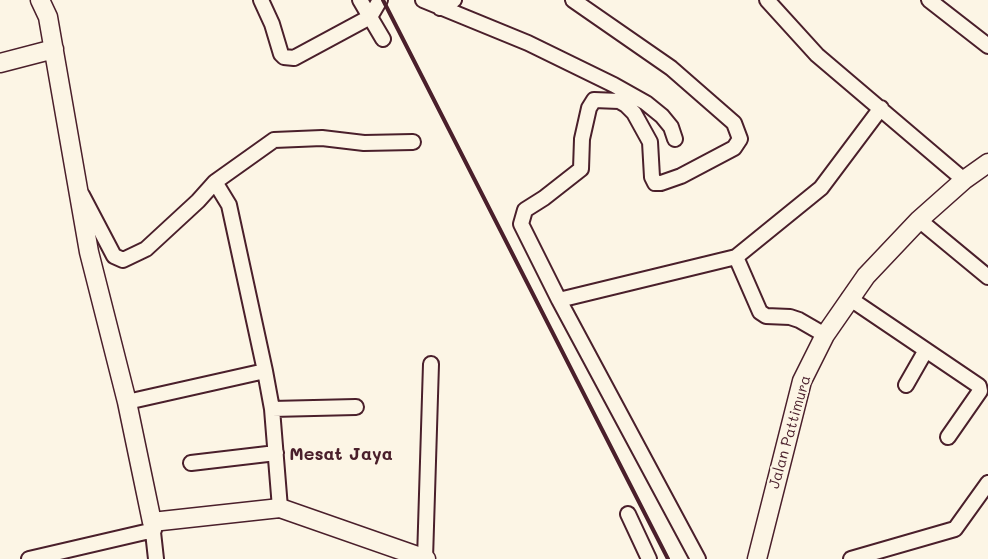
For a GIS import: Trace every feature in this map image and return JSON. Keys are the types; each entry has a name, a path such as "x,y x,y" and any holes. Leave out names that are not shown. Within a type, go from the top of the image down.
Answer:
{"street":[{"path":"40,0 48,17 89,252 127,402 153,526 156,559"},
{"path":"261,0 272,24 281,54 284,57 294,58 370,17 380,0"},
{"path":"360,0 383,39"},
{"path":"423,0 528,43 646,103 662,116 671,127 675,139"},
{"path":"440,8 454,0"},
{"path":"574,0 671,68 720,110 734,124 740,143 681,176 660,183 654,183 650,142 634,113 619,101 592,104"},
{"path":"767,0 817,55 964,180"},
{"path":"929,0 988,46"},
{"path":"0,62 54,49"},
{"path":"604,81 592,104 582,139 581,169 544,198 525,210 521,224 559,300 698,559"},
{"path":"559,300 736,257 821,188 881,108"},
{"path":"76,184 114,256 123,260 146,249 198,201 274,140 322,138 364,143 413,142"},
{"name":"Jalan Pattimura","path":"756,559 802,381 825,335 866,276 919,220 964,180 988,163"},
{"path":"217,185 227,201 235,225 265,371 272,409 280,508"},
{"path":"919,220 988,277"},
{"path":"736,257 760,312 766,316 790,317 799,320 825,335"},
{"path":"849,298 984,388 948,437"},
{"path":"906,385 926,350"},
{"path":"29,559 153,526 280,508 425,559 431,364"},
{"path":"127,402 265,371"},
{"path":"272,409 356,407"},
{"path":"191,463 276,452"},
{"path":"850,559 955,529 988,483"},
{"path":"628,514 650,559"}],"railway":[{"path":"383,0 668,559"}],"district":[{"name":"Mesat Jaya","path":"341,454"}]}
